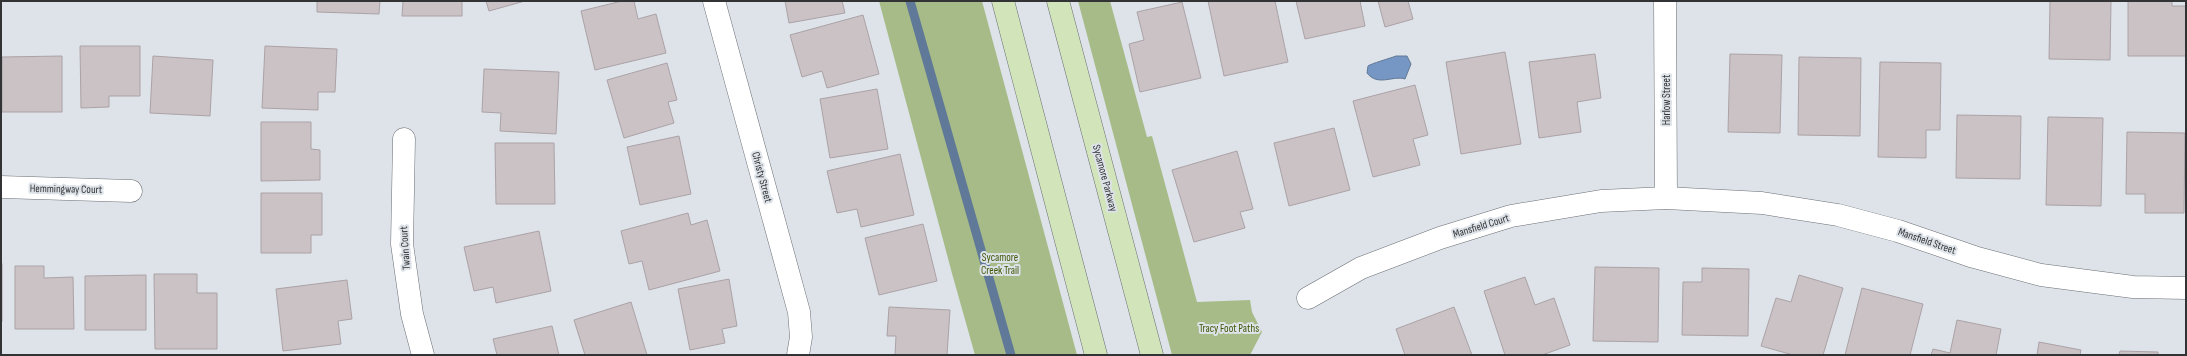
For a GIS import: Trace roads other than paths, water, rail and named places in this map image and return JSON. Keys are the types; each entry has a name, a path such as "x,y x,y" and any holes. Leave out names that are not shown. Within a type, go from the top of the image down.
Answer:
{"main road":[{"path":"1003,1 1096,355"},
{"name":"Sycamore Parkway","path":"1058,1 1152,355"}],"street":[{"name":"Christy Street","path":"714,1 799,312 801,337 798,355"},
{"name":"Harlow Street","path":"1665,1 1666,198"},
{"name":"Twain Court","path":"404,138 402,244 412,314 423,355"},
{"name":"Hemmingway Court","path":"1,187 131,190"},
{"name":"Mansfield Street","path":"1666,198 1762,203 1838,215 1898,231 1974,256 2041,275 2134,288 2186,288"},
{"name":"Mansfield Court","path":"1308,298 1361,268 1440,238 1512,216 1601,201 1666,198"}],"water":[{"path":"1396,56 1407,56 1411,64 1405,79 1400,78 1381,80 1371,77 1367,73 1368,66"}],"waterway":[{"path":"910,1 1011,355"}],"park label":[{"name":"Sycamore Creek Trail","path":"1000,263"},
{"name":"Tracy Foot Paths","path":"1229,328"}]}
